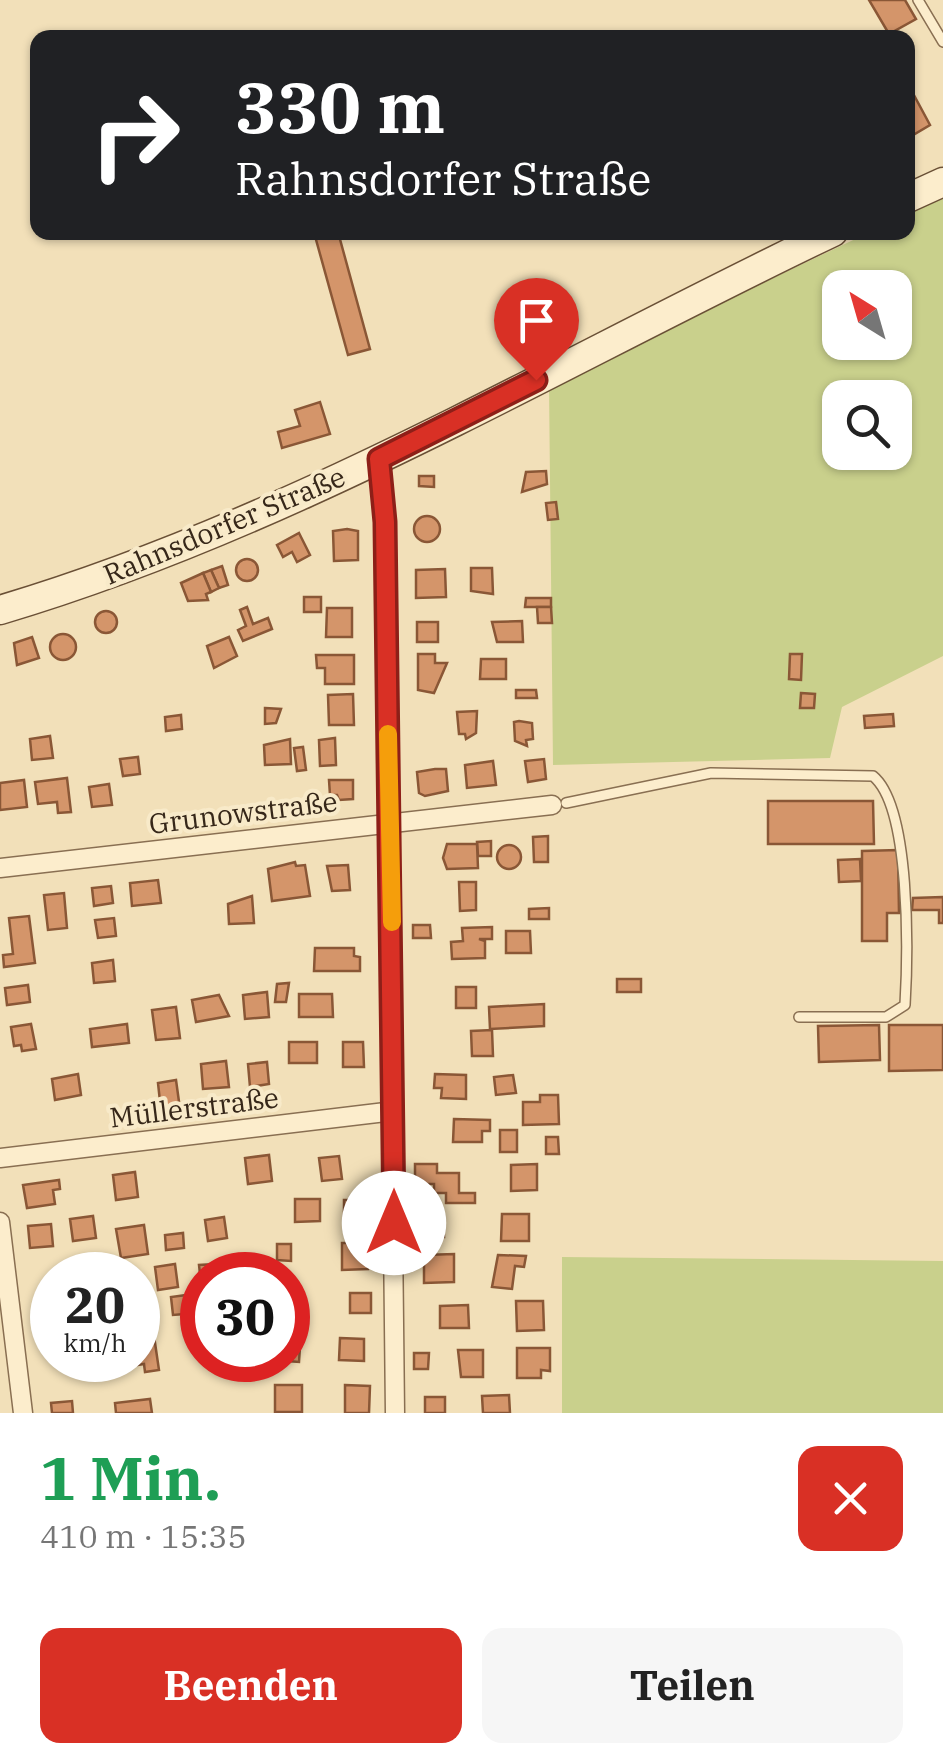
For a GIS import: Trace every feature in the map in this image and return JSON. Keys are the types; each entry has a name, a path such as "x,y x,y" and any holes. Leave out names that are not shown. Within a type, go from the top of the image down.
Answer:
{"street":[{"path":"915,195 943,182"},
{"name":"Rahnsdorfer Straße","path":"0,610 166,554 379,459 816,240"},
{"path":"379,459 385,522 396,1413"},
{"name":"Grunowstraße","path":"0,868 559,804"},
{"name":"Müllerstraße","path":"0,1158 394,1110"},
{"path":"0,1222 23,1413"}],"lane":[{"path":"918,0 943,42"},
{"path":"559,804 711,774 873,776 886,786 901,840 905,1005 886,1017 799,1016"}],"green space":[{"path":"943,196 943,656 842,707 830,758 553,765 549,384 853,240 915,240 915,210"},
{"path":"562,1257 943,1261 943,1413 562,1413"}],"building":[{"path":"869,0 905,0 916,19 896,30 887,30"},
{"path":"915,97 930,125 915,134"},
{"path":"316,240 340,240 370,349 348,355"},
{"path":"320,402 330,434 282,448 278,432 300,426 295,410"},
{"path":"546,471 547,484 522,492 526,472"},
{"path":"419,476 434,476 434,487 419,486"},
{"path":"556,502 558,519 548,520 546,503"},
{"path":"427,516 436,520 440,529 436,538 427,542 418,538 414,529 418,520"},
{"path":"333,531 358,531 358,560 334,561"},
{"path":"299,533 310,555 297,562 292,552 283,557 277,545"},
{"path":"247,559 255,562 255,578 247,581 239,578 236,570 239,562"},
{"path":"222,566 228,585 219,588 211,570"},
{"path":"471,568 492,568 493,594 471,591"},
{"path":"445,569 446,597 416,598 416,570"},
{"path":"211,570 219,588 211,592 203,573"},
{"path":"203,573 211,592 206,594 208,600 188,601 181,583"},
{"path":"304,597 321,597 321,612 304,612"},
{"path":"526,598 551,598 551,607 525,607"},
{"path":"247,607 253,624 268,618 272,629 243,641 238,630 246,626 240,610"},
{"path":"537,607 551,607 552,623 538,623"},
{"path":"327,608 352,608 352,637 326,637"},
{"path":"106,611 114,614 114,630 106,633 98,630 95,622 98,614"},
{"path":"522,621 523,642 497,642 492,622"},
{"path":"417,622 438,622 438,642 417,642"},
{"path":"63,634 72,638 76,647 72,656 63,660 54,656 50,647 54,638"},
{"path":"32,637 39,658 17,665 14,643"},
{"path":"229,637 237,656 214,668 207,646"},
{"path":"418,654 435,654 435,663 447,663 434,693 418,690"},
{"path":"790,654 802,654 801,680 789,679"},
{"path":"316,655 354,655 354,684 325,684 325,668 317,668"},
{"path":"481,659 506,659 506,679 480,679"},
{"path":"516,690 536,690 537,698 516,698"},
{"path":"801,693 815,694 814,708 800,708"},
{"path":"353,694 354,725 329,725 328,695"},
{"path":"265,708 281,709 276,723 265,724"},
{"path":"477,711 476,733 466,739 465,734 459,734 457,712"},
{"path":"893,714 894,726 865,728 864,716"},
{"path":"181,715 182,729 166,731 165,717"},
{"path":"514,722 532,723 533,739 526,740 527,746 515,741"},
{"path":"50,736 53,758 32,760 30,739"},
{"path":"335,738 336,765 320,766 319,740"},
{"path":"290,739 291,764 265,765 264,745"},
{"path":"303,747 306,770 297,771 294,748"},
{"path":"138,757 140,774 123,776 120,759"},
{"path":"544,759 546,779 528,782 525,761"},
{"path":"493,761 496,785 467,788 465,765"},
{"path":"446,769 448,791 425,796 419,793 417,772"},
{"path":"67,778 71,812 58,813 57,802 38,804 35,782"},
{"path":"24,780 27,807 0,810 0,783"},
{"path":"329,780 353,780 353,799 339,800 337,795 330,795"},
{"path":"109,784 112,805 92,807 89,787"},
{"path":"768,801 873,801 874,844 768,844"},
{"path":"548,836 548,862 534,862 533,837"},
{"path":"491,841 491,856 478,856 477,842"},
{"path":"447,844 477,844 478,868 447,869 443,858"},
{"path":"509,845 518,848 518,866 509,869 500,866 497,857 500,848"},
{"path":"898,850 899,913 887,913 887,941 862,941 862,851"},
{"path":"860,859 861,881 839,882 838,860"},
{"path":"295,862 296,866 305,865 310,896 272,901 268,869"},
{"path":"348,865 350,890 332,891 327,866"},
{"path":"158,880 161,903 132,906 130,883"},
{"path":"459,882 476,882 476,910 460,911"},
{"path":"111,886 113,903 94,906 92,888"},
{"path":"64,893 67,928 48,930 44,895"},
{"path":"252,896 254,923 229,924 228,904"},
{"path":"943,897 943,923 939,923 939,910 912,910 913,898"},
{"path":"549,908 549,919 529,919 529,909"},
{"path":"29,916 35,963 4,967 3,955 13,954 9,918"},
{"path":"114,918 116,936 98,938 95,920"},
{"path":"413,925 430,925 431,938 413,938"},
{"path":"492,927 492,939 479,939 485,941 485,958 452,959 451,942 463,941 462,928"},
{"path":"506,931 530,931 531,953 506,953"},
{"path":"315,948 354,948 354,956 360,957 360,971 314,971"},
{"path":"113,960 115,981 94,983 92,963"},
{"path":"617,979 641,979 641,992 617,992"},
{"path":"289,983 286,1002 275,1002 277,984"},
{"path":"28,985 30,1002 7,1005 5,988"},
{"path":"456,987 476,987 476,1008 456,1008"},
{"path":"267,992 269,1017 245,1019 243,995"},
{"path":"299,994 332,994 333,1017 299,1017"},
{"path":"219,995 229,1016 196,1022 192,1000"},
{"path":"544,1004 544,1026 490,1029 489,1007"},
{"path":"176,1007 180,1038 156,1040 152,1010"},
{"path":"31,1024 36,1049 22,1051 21,1045 14,1046 11,1027"},
{"path":"127,1024 129,1043 92,1047 90,1029"},
{"path":"879,1025 880,1060 819,1062 818,1026"},
{"path":"889,1025 943,1025 943,1070 889,1071"},
{"path":"492,1030 493,1056 472,1056 471,1031"},
{"path":"289,1042 317,1042 317,1063 289,1063"},
{"path":"343,1042 363,1042 364,1067 343,1067"},
{"path":"226,1061 229,1087 203,1089 201,1064"},
{"path":"267,1062 269,1084 250,1087 248,1064"},
{"path":"78,1074 81,1095 55,1100 52,1079"},
{"path":"435,1074 466,1075 466,1099 441,1098 442,1088 434,1088"},
{"path":"513,1075 516,1093 496,1095 494,1077"},
{"path":"176,1080 180,1109 161,1111 158,1083"},
{"path":"540,1095 558,1095 559,1124 523,1125 523,1102 540,1102"},
{"path":"454,1119 490,1120 490,1131 482,1131 482,1142 453,1142"},
{"path":"500,1130 517,1130 517,1152 500,1152"},
{"path":"546,1137 558,1137 559,1154 546,1154"},
{"path":"269,1155 272,1181 248,1184 245,1158"},
{"path":"339,1156 342,1179 322,1181 319,1158"},
{"path":"415,1164 437,1164 437,1173 459,1173 459,1193 475,1193 475,1203 446,1203 446,1193 434,1193 434,1184 415,1184"},
{"path":"537,1164 537,1190 511,1191 511,1165"},
{"path":"135,1172 138,1197 116,1200 113,1175"},
{"path":"59,1180 60,1189 53,1190 55,1204 27,1208 23,1185"},
{"path":"295,1199 320,1199 320,1221 295,1222"},
{"path":"344,1200 368,1200 368,1224 344,1223"},
{"path":"502,1214 529,1214 529,1241 501,1241"},
{"path":"93,1216 96,1238 73,1241 70,1219"},
{"path":"224,1217 227,1238 208,1241 205,1220"},
{"path":"423,1217 443,1217 444,1237 423,1237"},
{"path":"51,1224 53,1246 30,1248 28,1226"},
{"path":"144,1225 148,1252 120,1252 116,1229"},
{"path":"183,1233 184,1248 166,1250 165,1235"},
{"path":"342,1243 368,1243 368,1269 342,1270"},
{"path":"277,1244 291,1244 291,1252 277,1252"},
{"path":"454,1254 454,1282 424,1283 424,1255"},
{"path":"498,1255 526,1256 524,1267 515,1266 512,1289 492,1287"},
{"path":"175,1264 178,1287 160,1290 160,1266"},
{"path":"350,1293 371,1293 371,1313 350,1313"},
{"path":"180,1296 180,1314 173,1315 171,1297"},
{"path":"516,1301 543,1301 544,1330 517,1331"},
{"path":"468,1305 469,1328 440,1328 440,1306"},
{"path":"340,1338 364,1339 364,1361 339,1360"},
{"path":"517,1348 550,1348 550,1371 541,1370 541,1378 517,1378"},
{"path":"458,1350 483,1350 483,1377 461,1377"},
{"path":"414,1353 429,1353 428,1369 414,1369"},
{"path":"275,1385 302,1385 302,1412 275,1412"},
{"path":"345,1385 370,1386 369,1413 345,1413"},
{"path":"509,1395 510,1413 483,1413 482,1396"},
{"path":"425,1397 445,1397 445,1413 425,1413"},
{"path":"150,1399 152,1413 116,1413 115,1403"},
{"path":"72,1401 73,1413 52,1413 51,1403"}],"slow traffic":[{"path":"388,734 392,922"}],"route":[{"path":"394,1223 385,522 379,459 536,380"}]}
